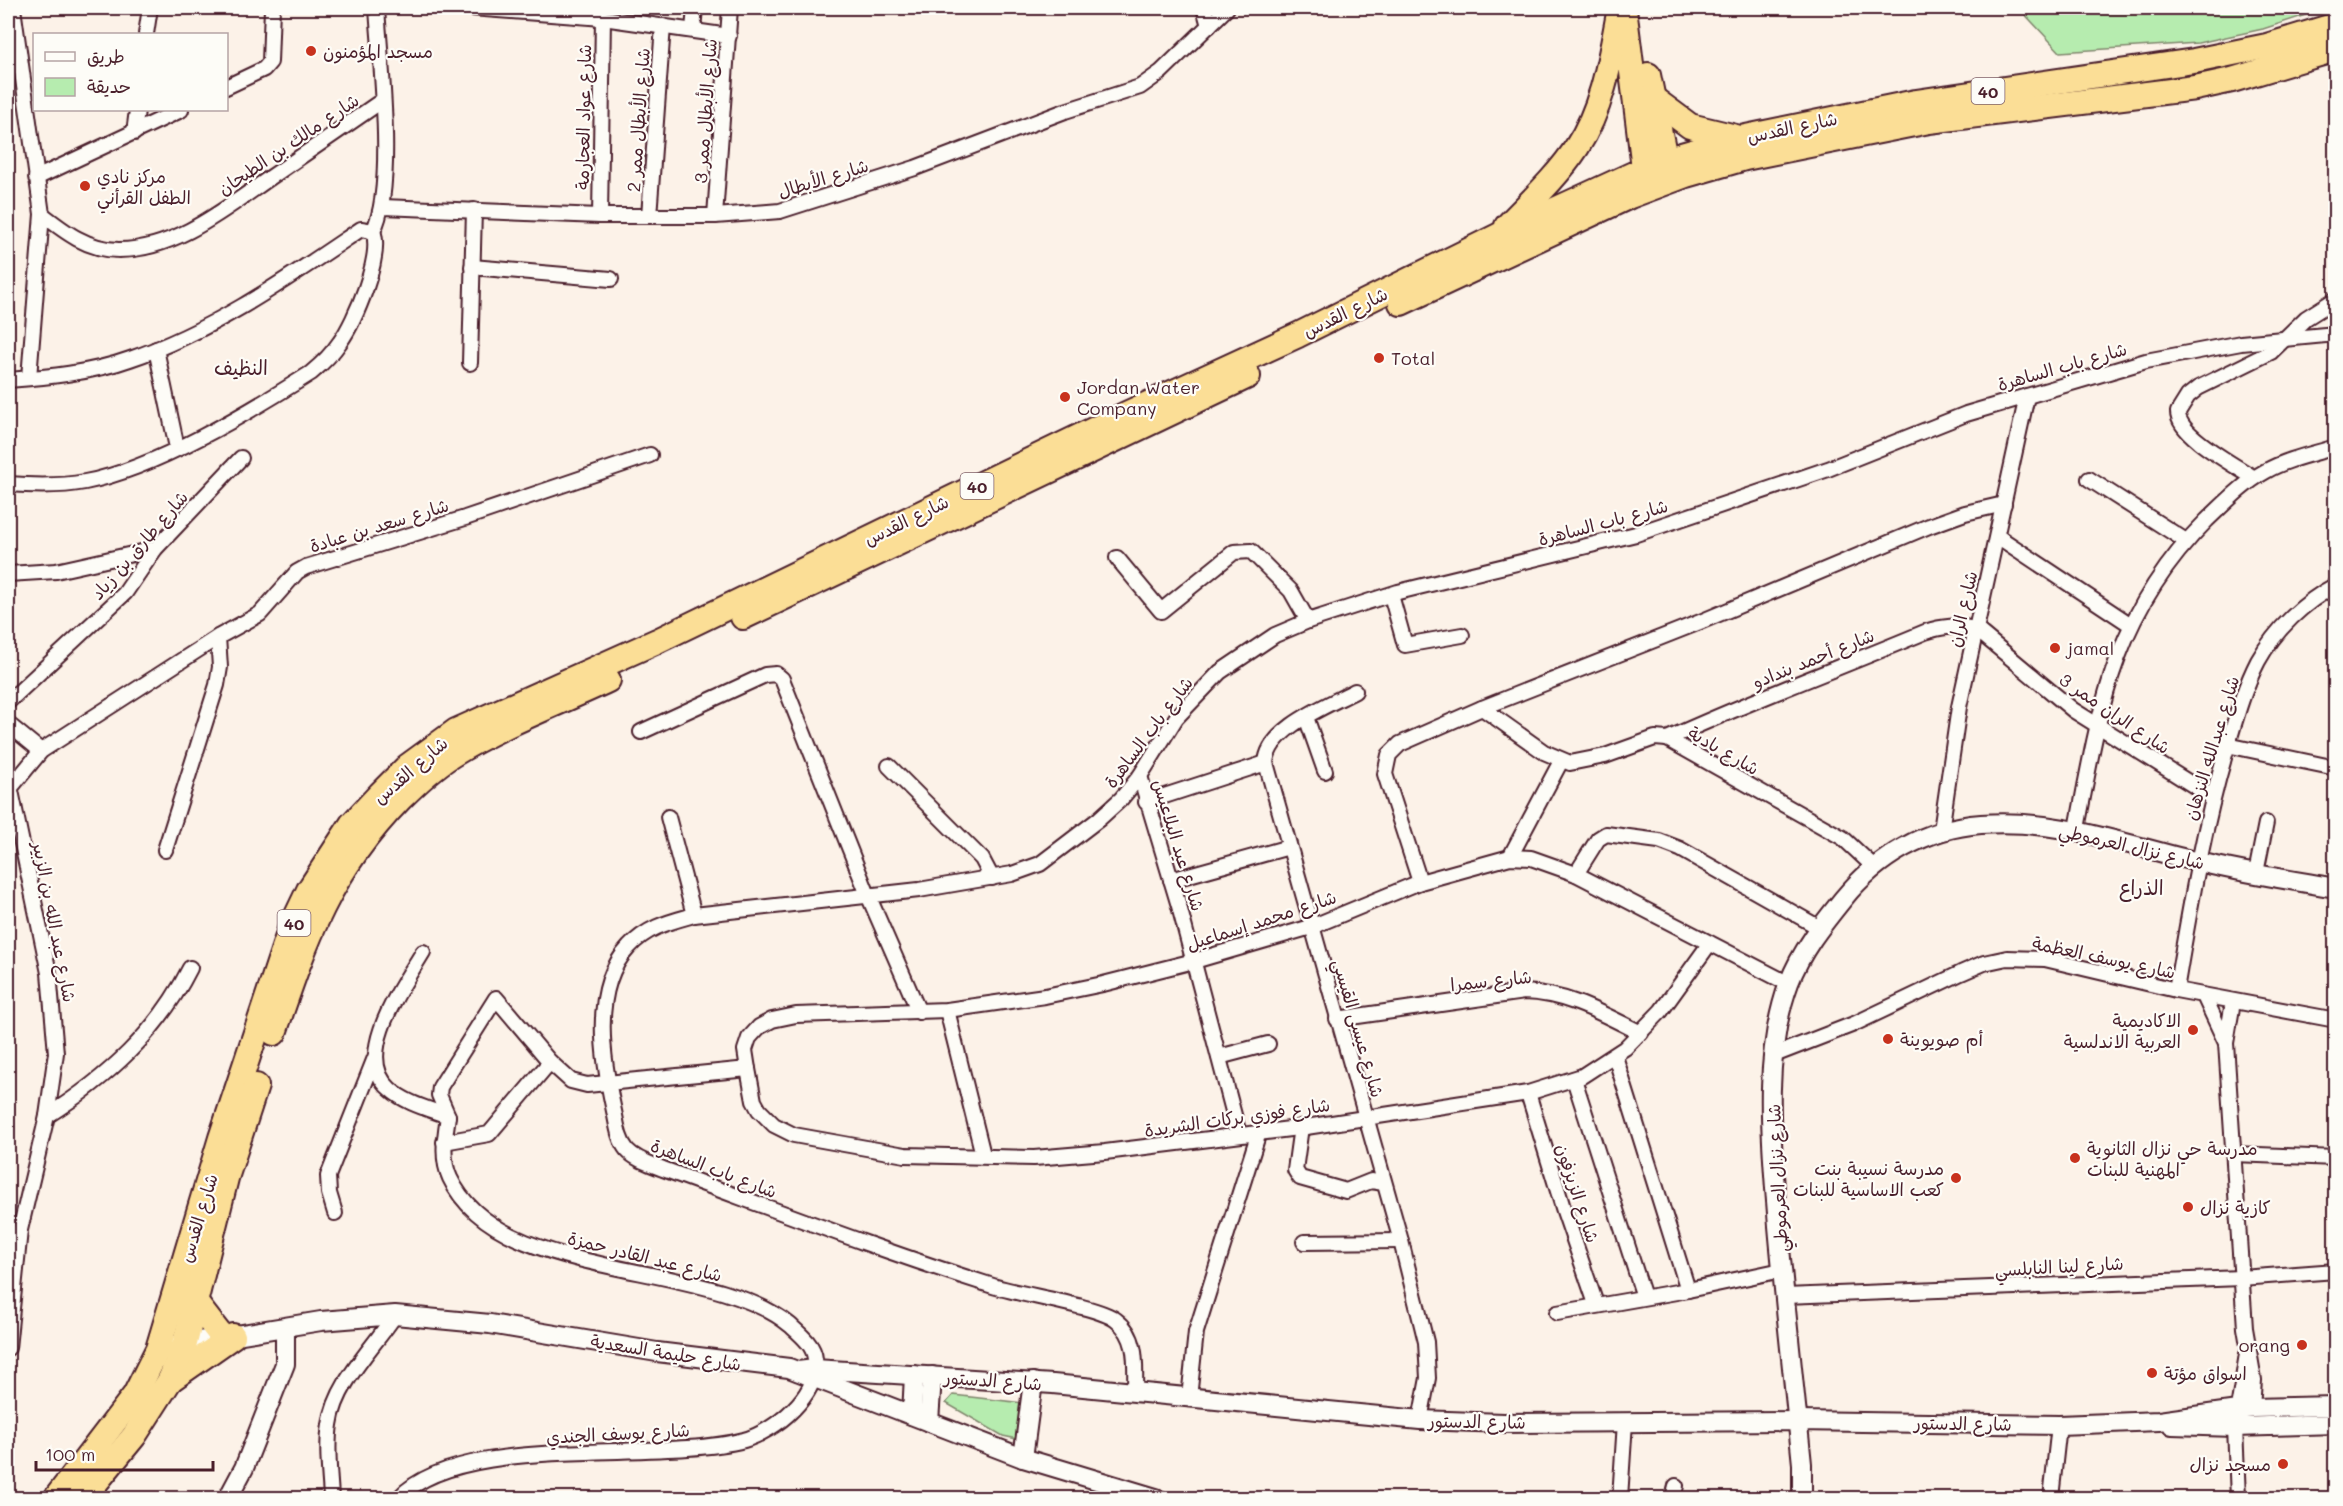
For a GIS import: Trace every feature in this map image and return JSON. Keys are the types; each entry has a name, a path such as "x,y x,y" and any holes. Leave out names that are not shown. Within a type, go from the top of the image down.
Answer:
{"highway":[{"path":"1622,8 1658,174"},
{"path":"1498,236 1544,188 1578,146 1593,114 1608,71 1622,8"},
{"path":"1640,8 1658,174"},
{"name":"شارع القدس","path":"56,1498 129,1405 158,1348 221,1138 290,930 324,865 352,824 408,766 456,731 657,641 1125,414 1319,325 1498,236 1658,174 1741,138 1916,102 2194,61 2267,46 2336,25"},
{"name":"شارع القدس","path":"83,1498 134,1436 170,1380 185,1342 226,1178 305,940 322,904 369,832 437,765 467,746 991,500 1658,174 1929,121 2195,88 2232,80 2336,49"},
{"path":"1651,97 1690,126 1741,138"},
{"path":"170,1380 227,1337 195,1302"}],"street":[{"path":"8,16 12,8"},
{"path":"12,8 42,213 29,378"},
{"path":"146,33 150,8"},
{"path":"228,86 264,69 270,62 272,8"},
{"path":"8,484 41,486 85,482 127,470 177,448 311,373 328,359 350,325 366,284 375,251 375,234 383,207 383,100 377,8"},
{"path":"471,8 603,18 729,36"},
{"path":"693,30 694,8"},
{"name":"شارع الأبطال ممر 3","path":"715,216 730,8"},
{"path":"1204,8 1209,26"},
{"name":"شارع الأبطال","path":"383,207 600,216 715,216 780,211 915,168 1065,111 1122,95 1140,87 1161,72 1227,8"},
{"name":"شارع عواد العجارمة","path":"600,216 603,18"},
{"name":"شارع الأبطال ممر 2","path":"649,216 663,26"},
{"name":"شارع مالك بن الطيحان","path":"42,213 68,234 101,249 119,250 144,247 174,238 211,218 383,100"},
{"path":"134,133 137,111"},
{"path":"36,178 179,111"},
{"path":"470,363 474,210"},
{"path":"8,380 87,370 128,360 156,349 249,305 361,229 375,234"},
{"path":"472,267 611,279"},
{"path":"2254,478 2188,433 2179,422 2178,412 2188,396 2198,388 2262,358 2312,313 2336,299"},
{"name":"شارع باب الساهرة","path":"1135,1392 1132,1342 1115,1319 961,1276 638,1159 623,1144 608,1084 604,1018 610,979 627,948 643,934 660,924 694,915 992,878 1040,864 1100,819 1140,776 1176,718 1220,672 1275,635 1308,621 1391,595 1607,543 1666,525 1828,469 1966,414 2173,355 2286,337 2336,333"},
{"path":"156,349 177,448"},
{"name":"شارع الران","path":"1941,831 1959,707 2027,396"},
{"path":"2077,829 2096,726 2117,655 2131,625 2160,575 2187,542 2254,478 2269,469 2336,447"},
{"name":"شارع سعد بن عبادة","path":"9,788 41,751 218,637 260,615 297,572 306,567 529,497 650,455"},
{"name":"شارع طارق بن زياد","path":"8,702 125,593 155,549 242,458"},
{"path":"2090,479 2187,542"},
{"path":"1420,882 1385,774 1389,755 1400,744 1482,708 1700,622 1929,526 1965,513 2004,504"},
{"path":"1997,536 2131,625"},
{"path":"8,574 56,571 155,549"},
{"path":"1117,558 1161,611 1234,552 1251,551 1292,591 1308,621"},
{"name":"شارع عبدالله النزهان","path":"2176,990 2212,797 2246,686 2266,648 2302,608 2336,585"},
{"path":"1391,595 1405,645 1462,635"},
{"name":"شارع أحمد بندادو","path":"1667,739 1725,712 1796,686 1925,632 1953,626 1976,629"},
{"name":"شارع الران ممر 3","path":"1976,629 2060,700 2096,726 2212,797"},
{"path":"165,850 217,685 220,667 218,637"},
{"path":"641,732 765,675 776,674 786,689 868,895 919,1012"},
{"path":"1146,802 1266,763 1266,752 1278,736 1306,717 1355,691"},
{"path":"1482,708 1544,752 1561,761 1510,857"},
{"path":"1306,717 1325,771"},
{"path":"8,724 41,751"},
{"name":"شارع بادية","path":"1561,761 1586,761 1655,738 1667,739 1843,838 1874,866"},
{"path":"2228,745 2336,768"},
{"name":"شارع عيسى القيسي","path":"1266,763 1401,1241 1426,1342 1428,1378 1420,1420"},
{"path":"889,766 982,859 992,878"},
{"name":"شارع عيد البلاعيس","path":"1140,776 1194,961 1239,1134"},
{"name":"شارع عبد الله بن الزبير","path":"8,1348 20,1230 46,1116 56,1053 53,998 9,788"},
{"path":"668,817 694,915"},
{"name":"شارع نزال العرموطي","path":"1802,1498 1802,1464 1771,1140 1774,1055 1789,984 1798,962 1820,928 1874,866 1910,844 1941,831 1991,824 2023,823 2077,829 2199,862 2336,888"},
{"path":"2256,873 2266,823"},
{"path":"1576,873 1598,839 1606,834 1659,841 1680,849 1820,928"},
{"path":"1171,880 1289,847"},
{"name":"شارع محمد إسماعيل","path":"748,1069 745,1050 749,1038 759,1027 772,1020 819,1013 947,1010 1046,996 1194,961 1311,927 1420,882 1510,857 1532,858 1576,873 1789,984"},
{"name":"شارع فوزي بركات الشريدة","path":"748,1069 754,1101 759,1110 774,1125 794,1135 905,1155 983,1155 1034,1158 1105,1152 1301,1127 1528,1093 1574,1079 1615,1056 1641,1033 1674,995 1710,943"},
{"path":"335,1213 329,1193 328,1176 376,1055 380,1029 423,952"},
{"name":"شارع يوسف العظمة","path":"1774,1055 1854,1024 1969,969 2007,958 2045,959 2204,996 2336,1020"},
{"path":"46,1116 102,1079 122,1061 163,1014 190,968"},
{"name":"شارع سمرا","path":"1337,1019 1524,992 1544,992 1583,1004 1641,1033"},
{"path":"2204,996 2226,1043"},
{"path":"448,1116 439,1095 440,1087 496,998 550,1062 573,1082 608,1084 748,1069"},
{"path":"2233,1002 2226,1043 2247,1352 2254,1380 2242,1427 2238,1498"},
{"path":"947,1010 983,1155"},
{"path":"1219,1057 1268,1044"},
{"path":"376,1055 380,1076 389,1089 399,1097 448,1116"},
{"path":"1615,1056 1688,1290"},
{"path":"444,1143 489,1134 550,1062"},
{"path":"1574,1079 1644,1297"},
{"name":"شارع الزيزفون","path":"1528,1093 1564,1211 1596,1304"},
{"name":"شارع عبد القادر حمزة","path":"448,1116 444,1143 449,1177 469,1204 491,1222 533,1244 569,1257 700,1286 779,1317 806,1341 815,1358 809,1373"},
{"path":"1301,1127 1295,1170 1299,1179 1347,1191 1371,1181 1384,1183"},
{"path":"1189,1398 1196,1332 1259,1132"},
{"path":"2234,1154 2336,1158"},
{"path":"1304,1242 1401,1241"},
{"path":"1557,1313 1596,1304 1688,1290 1782,1270"},
{"name":"شارع لينا النابلسي","path":"1785,1296 2241,1278 2336,1271"},
{"path":"331,1498 329,1444 333,1409 352,1375 395,1315"},
{"name":"شارع حليمة السعدية","path":"158,1348 356,1317 395,1315 490,1324 657,1352 809,1373 1023,1458 1156,1498"},
{"path":"228,1498 244,1468 285,1364 285,1329"},
{"name":"شارع الدستور","path":"809,1373 923,1375 1033,1382 1420,1420 1798,1421 2059,1425 2159,1421 2245,1408 2336,1406"},
{"name":"شارع يوسف الجندي","path":"399,1498 431,1474 468,1465 552,1454 705,1447 747,1439 773,1425 792,1409 809,1373"},
{"path":"921,1418 923,1375"},
{"path":"1023,1458 1033,1382"},
{"name":"شارع الدستور","path":"2159,1421 2180,1426 2336,1424"},
{"path":"1620,1498 1625,1422"},
{"path":"2051,1498 2059,1425"}],"green space":[{"path":"2019,8 2327,8 2263,29 2198,43 2060,52"},
{"path":"953,1395 1023,1403 1017,1439 1003,1436 946,1403"}],"place":[{"name":"مسجد المؤمنون","path":"311,51"},
{"name":"مركز نادي الطفل القرأني","path":"85,186"},
{"name":"Total","path":"1379,358"},
{"name":"Jordan Water Company","path":"1065,397"},
{"name":"jamal","path":"2055,648"},
{"name":"الاكاديمية العربية الاندلسية","path":"2193,1030"},
{"name":"أم صويوينة","path":"1888,1039"},
{"name":"مدرسة حي نزال الثانوية المهنية للبنات","path":"2075,1158"},
{"name":"مدرسة نسيبة بنت كعب الاساسية للبنات","path":"1956,1178"},
{"name":"كازية نزال","path":"2188,1207"},
{"name":"orang","path":"2302,1345"},
{"name":"اسواق مؤتة","path":"2152,1373"},
{"name":"مسجد نزال","path":"2283,1464"}],"district":[{"name":"النظيف","path":"241,367"},
{"name":"الذراع","path":"2141,887"}]}
